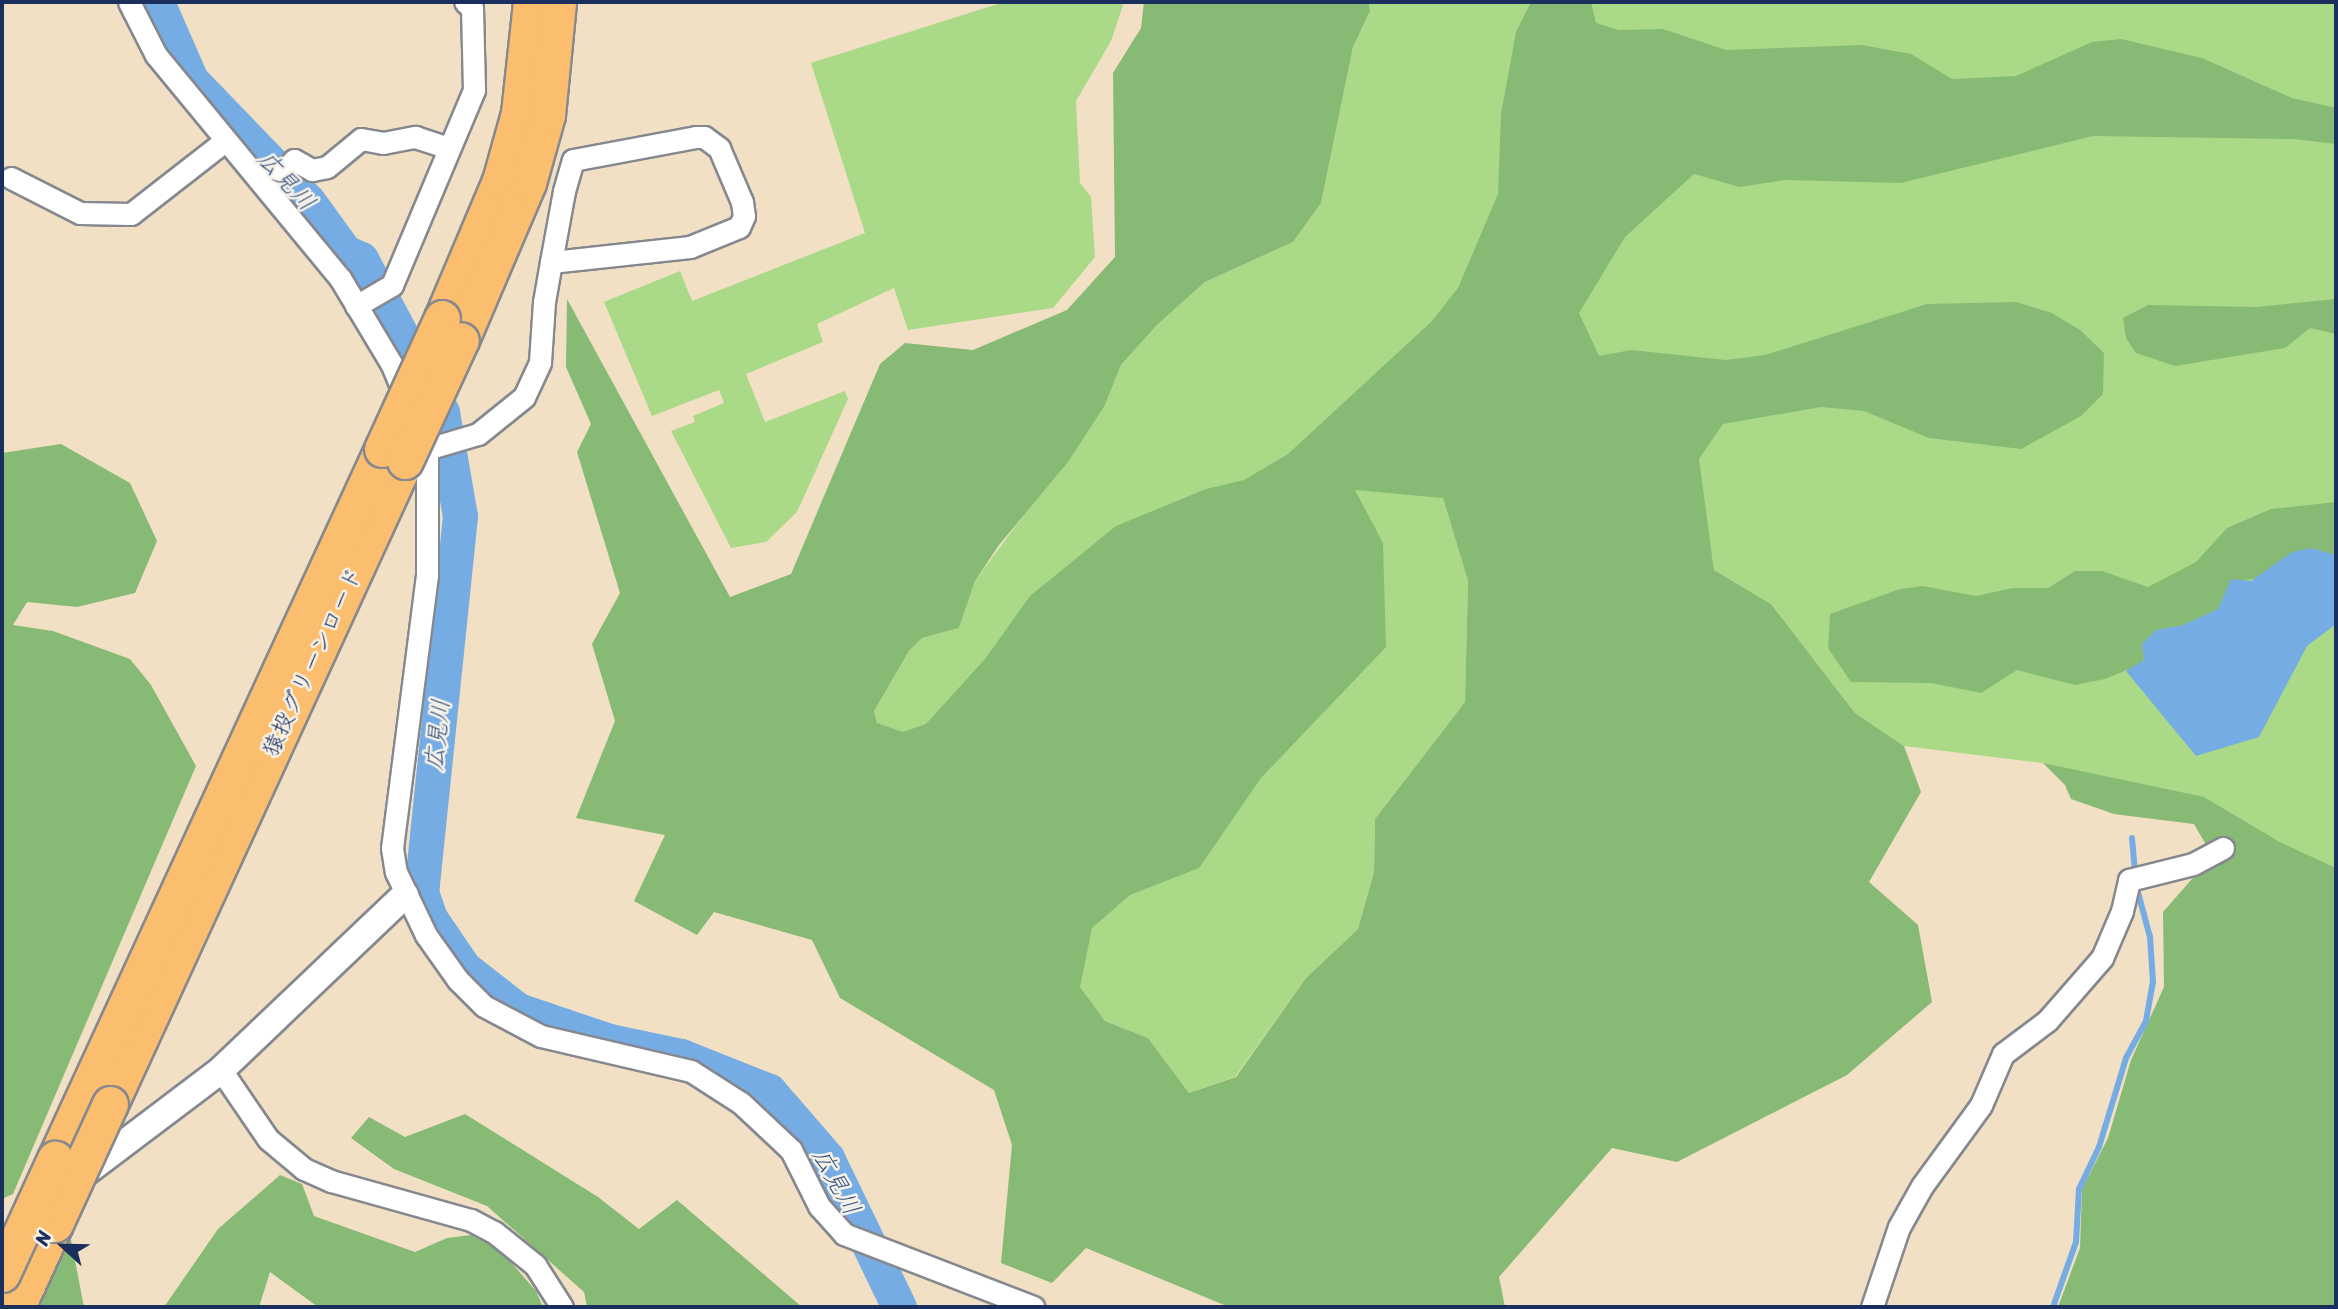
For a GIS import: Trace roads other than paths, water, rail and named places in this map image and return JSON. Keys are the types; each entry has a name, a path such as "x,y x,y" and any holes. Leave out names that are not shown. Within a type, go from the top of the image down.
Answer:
{"main road":[{"name":"猿投グリーンロード","path":"17,1307 413,451 500,181 519,113 531,2"},
{"name":"猿投グリーンロード","path":"452,329 528,183 547,115 558,2"},
{"name":"猿投グリーンロード","path":"2,1273 55,1159 413,451"}],"street":[{"path":"129,2 156,55 307,233 357,305 392,365 413,451 426,575 392,848 405,895 458,980 484,1006 541,1036 601,1053 691,1070 741,1103 791,1150 819,1206 844,1234 1033,1307"},
{"path":"357,305 388,289 474,90 472,8 465,2"},
{"path":"267,187 294,160 312,170 327,167 361,139 383,143 415,137 449,148"},
{"path":"413,451 478,434 524,397 540,362 551,262 573,160 646,143 696,137 719,148 742,202 744,216 739,227 690,247 551,262"},
{"path":"11,178 80,213 131,214 226,140"},
{"path":"1872,1307 1899,1227 1922,1186 1981,1105 2003,1054 2047,1021 2102,958 2137,876 2193,864 2223,848"},
{"path":"2,1229 97,1166 221,1070 405,895"},
{"path":"221,1070 268,1139 304,1169 331,1181 471,1220 494,1232 535,1265 562,1307"}],"water":[{"path":"2311,548 2336,555 2336,624 2307,646 2259,737 2196,756 2126,671 2144,660 2142,644 2156,630 2183,625 2218,609 2231,579 2251,581 2292,552"}],"waterway":[{"name":"広見川","path":"157,2 191,80 308,201 345,252 361,259 442,412 460,516 421,892 430,918 464,968 518,1010 609,1041 681,1056 769,1091 827,1158 899,1307"},
{"path":"2132,838 2135,875"},
{"path":"2053,1307 2076,1242 2079,1189 2099,1147 2126,1058 2146,1021 2153,982 2150,937 2136,885"}]}
